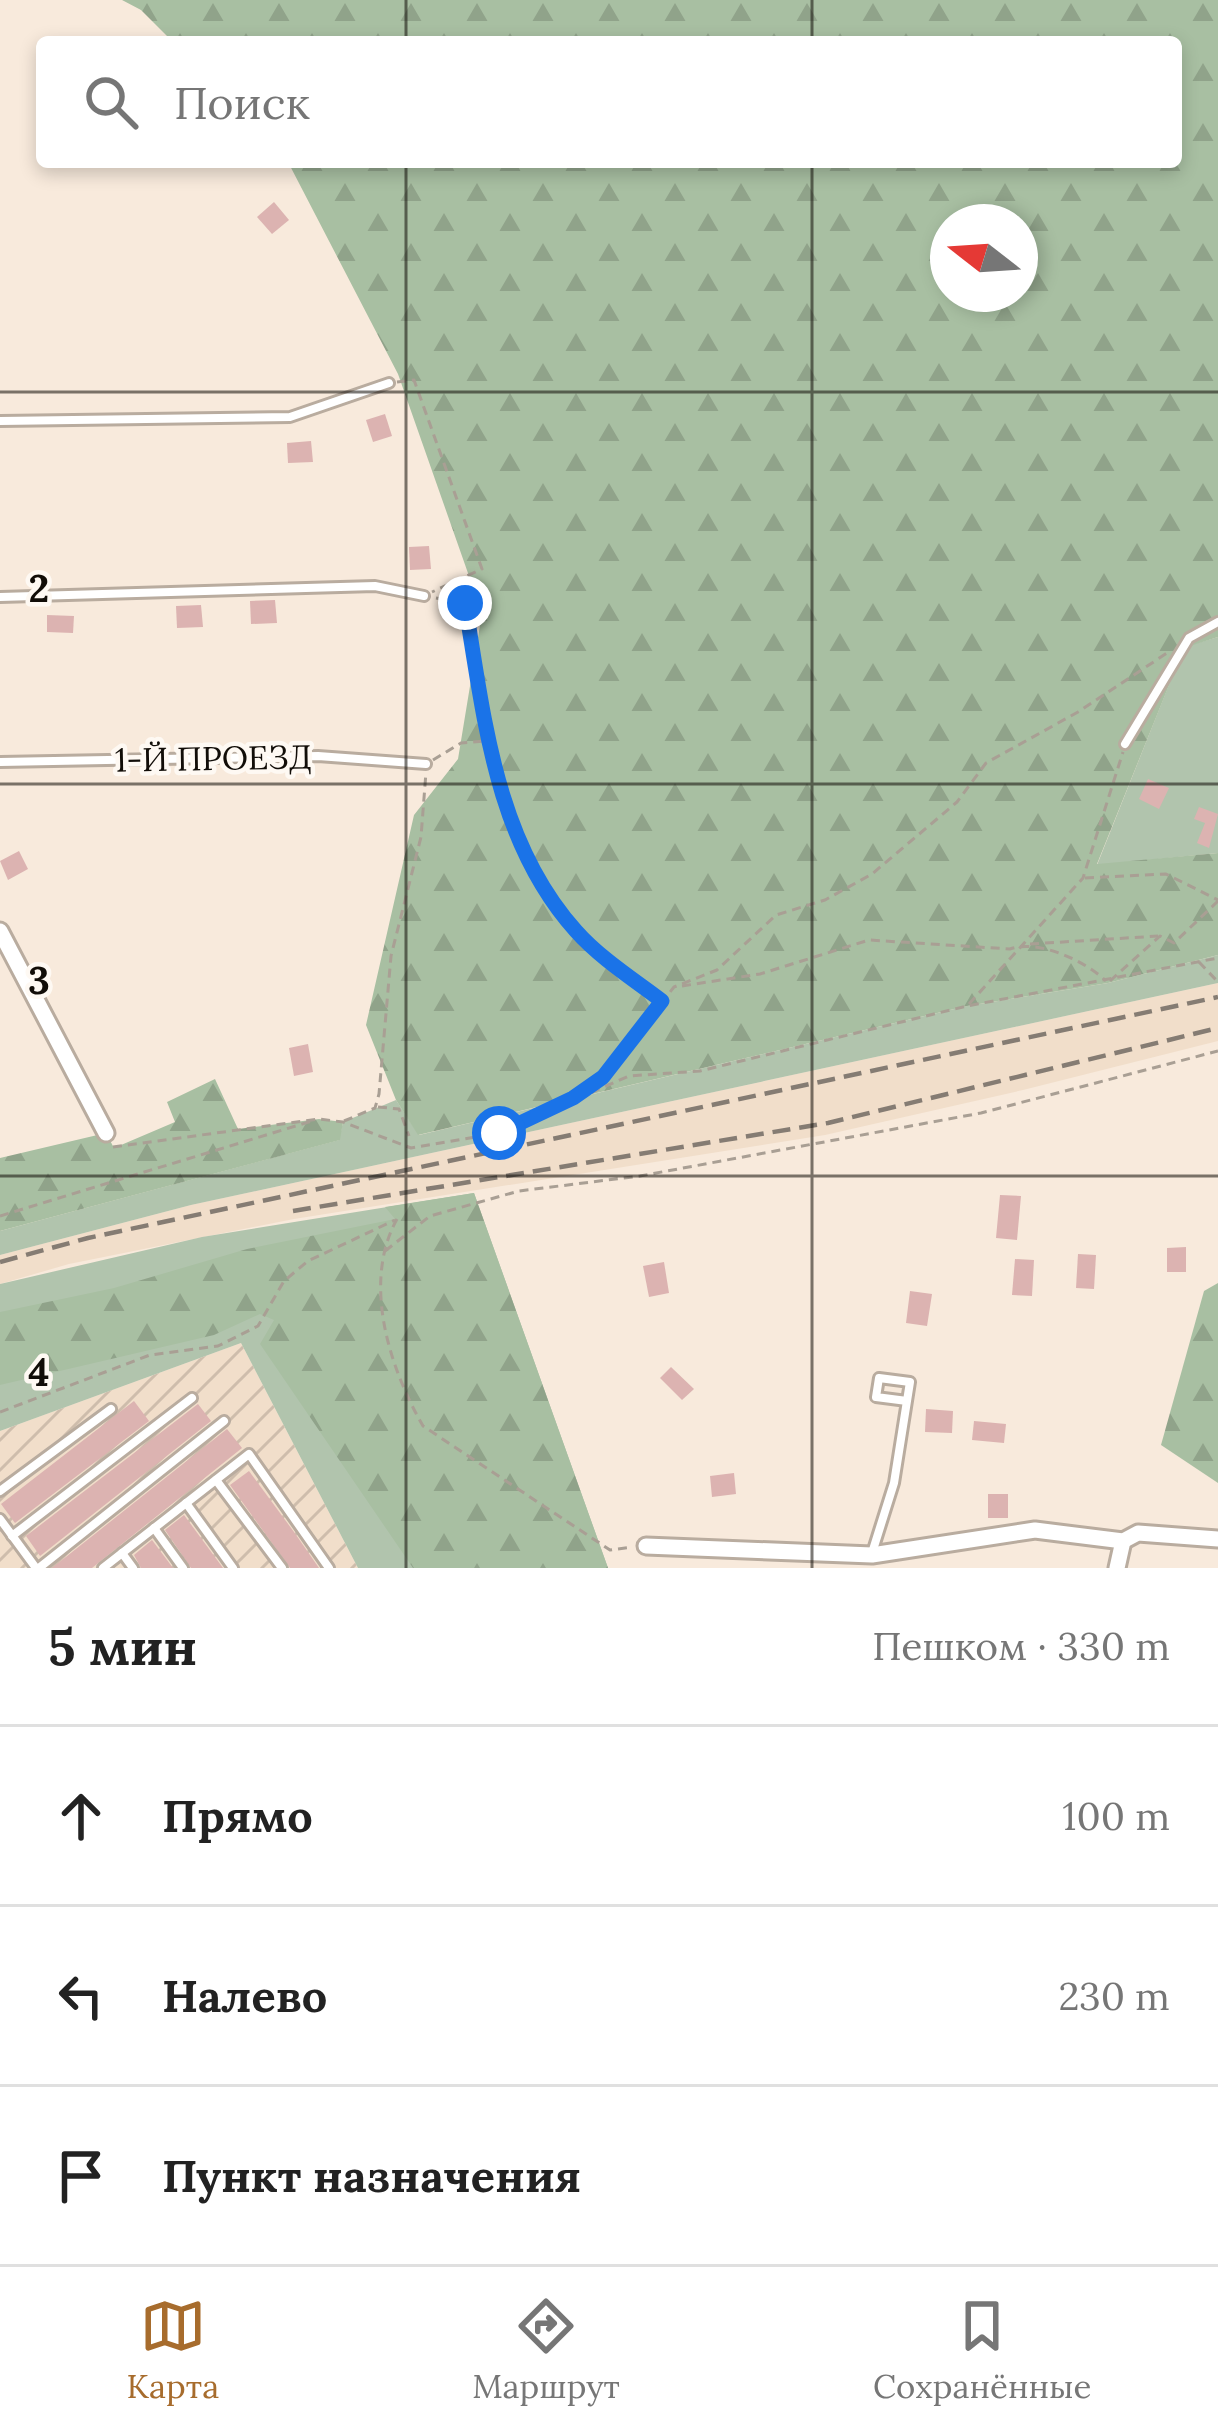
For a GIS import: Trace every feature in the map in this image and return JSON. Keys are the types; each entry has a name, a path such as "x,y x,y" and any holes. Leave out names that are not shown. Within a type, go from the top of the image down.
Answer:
{"street":[{"path":"0,931 106,1133"},
{"path":"646,1546 871,1562 1035,1529 1123,1540 1138,1533 1218,1539"},
{"path":"1117,1568 1123,1540"}],"lane":[{"path":"0,421 290,417 389,383"},
{"path":"0,597 375,586 424,596"},
{"path":"1125,744 1189,638 1218,622"},
{"name":"1-Й ПРОЕЗД","path":"0,762 319,756 426,764"},
{"path":"871,1562 894,1483 907,1401 910,1382 879,1378 876,1397 907,1401"},
{"path":"12,1536 192,1398"},
{"path":"0,1491 111,1409"},
{"path":"0,1519 37,1568 224,1421"},
{"path":"103,1568 249,1454 328,1568"},
{"path":"216,1480 282,1568"},
{"path":"186,1503 233,1568"},
{"path":"154,1528 183,1568"},
{"path":"122,1553 133,1568"}],"path":[{"path":"389,383 414,380 482,569 424,596"},
{"path":"424,596 465,603 488,741 513,828 541,880 576,931 662,1001"},
{"path":"573,1098 603,1077 674,987 718,970 776,915 825,900 872,874 957,802 986,763 1078,712 1189,638"},
{"path":"375,1108 391,956 421,837 426,764 460,743 488,741"},
{"path":"967,1006 1084,878 1125,744"},
{"path":"674,987 760,974 869,940 1010,949 1160,936 1174,943 1218,901 1166,874 1084,878"},
{"path":"1108,982 1160,936"},
{"path":"1022,945 1088,964 1108,982"},
{"path":"106,1133 114,1148 319,1119 343,1122 410,1148 499,1133 628,1076 700,1071 967,1006 1218,958"},
{"path":"1199,962 1218,982"},
{"path":"385,1251 430,1216 519,1190 640,1176 981,1113 1218,1051"},
{"path":"343,1122 375,1108 399,1109 410,1136"},
{"path":"0,1216 319,1119"},
{"path":"0,1412 150,1355 218,1346 258,1326 284,1281 308,1261 397,1219 385,1251 380,1307 407,1398 423,1426 610,1550 646,1546"}],"shaded area":[{"path":"1218,983 1218,1041 1023,1090 825,1135 294,1219 69,1264 0,1284 0,1255 191,1205"},
{"path":"241,1343 358,1568 0,1568 0,1431"}],"green space":[{"path":"122,0 1218,0 1218,637 1184,648 1097,864 1218,853 1218,955 1108,983 967,1006 418,1135 396,1100 366,1025 414,815 458,759 482,613 398,374 291,168 1182,168 1182,36 167,36 141,10"},
{"path":"1218,637 1218,853 1097,865 1184,647"},
{"path":"1218,955 1218,983 191,1205 0,1255 0,1231 339,1140 343,1122 396,1100 419,1135 967,1006 1108,983"},
{"path":"215,1079 238,1129 319,1119 343,1122 340,1140 0,1231 0,1158 106,1133 114,1148 175,1122 167,1102"},
{"path":"474,1193 608,1568 358,1568 241,1343 0,1431 0,1284 202,1237"},
{"path":"474,1193 608,1568 413,1568 260,1344 274,1320 260,1314 214,1335 0,1385 0,1312 114,1288 247,1249 395,1219 385,1207"},
{"path":"1218,1283 1218,1483 1161,1445 1204,1291"}],"building":[{"path":"274,202 289,220 272,234 257,217"},
{"path":"385,414 392,436 373,442 366,420"},
{"path":"311,441 313,462 288,463 287,443"},
{"path":"429,546 431,569 410,570 409,547"},
{"path":"275,600 277,623 251,624 250,601"},
{"path":"201,605 203,627 177,628 176,606"},
{"path":"47,615 74,616 73,633 47,632"},
{"path":"1148,779 1169,788 1159,809 1139,799"},
{"path":"1199,807 1218,814 1209,848 1197,843 1205,823 1194,819"},
{"path":"19,851 28,869 8,880 0,861"},
{"path":"308,1044 313,1072 294,1076 289,1048"},
{"path":"1000,1195 1021,1196 1017,1240 996,1238"},
{"path":"1186,1247 1186,1272 1167,1272 1167,1248"},
{"path":"1078,1254 1096,1255 1094,1289 1076,1288"},
{"path":"1015,1259 1034,1260 1032,1296 1012,1295"},
{"path":"664,1262 669,1293 649,1297 643,1266"},
{"path":"910,1291 932,1294 927,1326 906,1323"},
{"path":"671,1367 694,1389 682,1400 660,1378"},
{"path":"134,1401 149,1421 15,1523 1,1504"},
{"path":"198,1404 211,1421 40,1556 26,1536"},
{"path":"926,1409 953,1411 952,1433 925,1432"},
{"path":"974,1421 1006,1424 1004,1443 972,1440"},
{"path":"227,1429 242,1448 92,1568 52,1568"},
{"path":"249,1471 319,1568 290,1568 230,1485"},
{"path":"734,1473 736,1494 712,1497 710,1476"},
{"path":"988,1494 1008,1494 1008,1518 988,1518"},
{"path":"184,1515 223,1568 191,1568 165,1530"},
{"path":"152,1540 173,1568 141,1568 134,1555"}],"railway":[{"path":"0,1262 88,1238 1218,997"},
{"path":"293,1211 828,1123 1218,1028"}],"route":[{"path":"465,603 488,741 513,828 576,931 662,1001 603,1077 573,1098 499,1133"}]}
